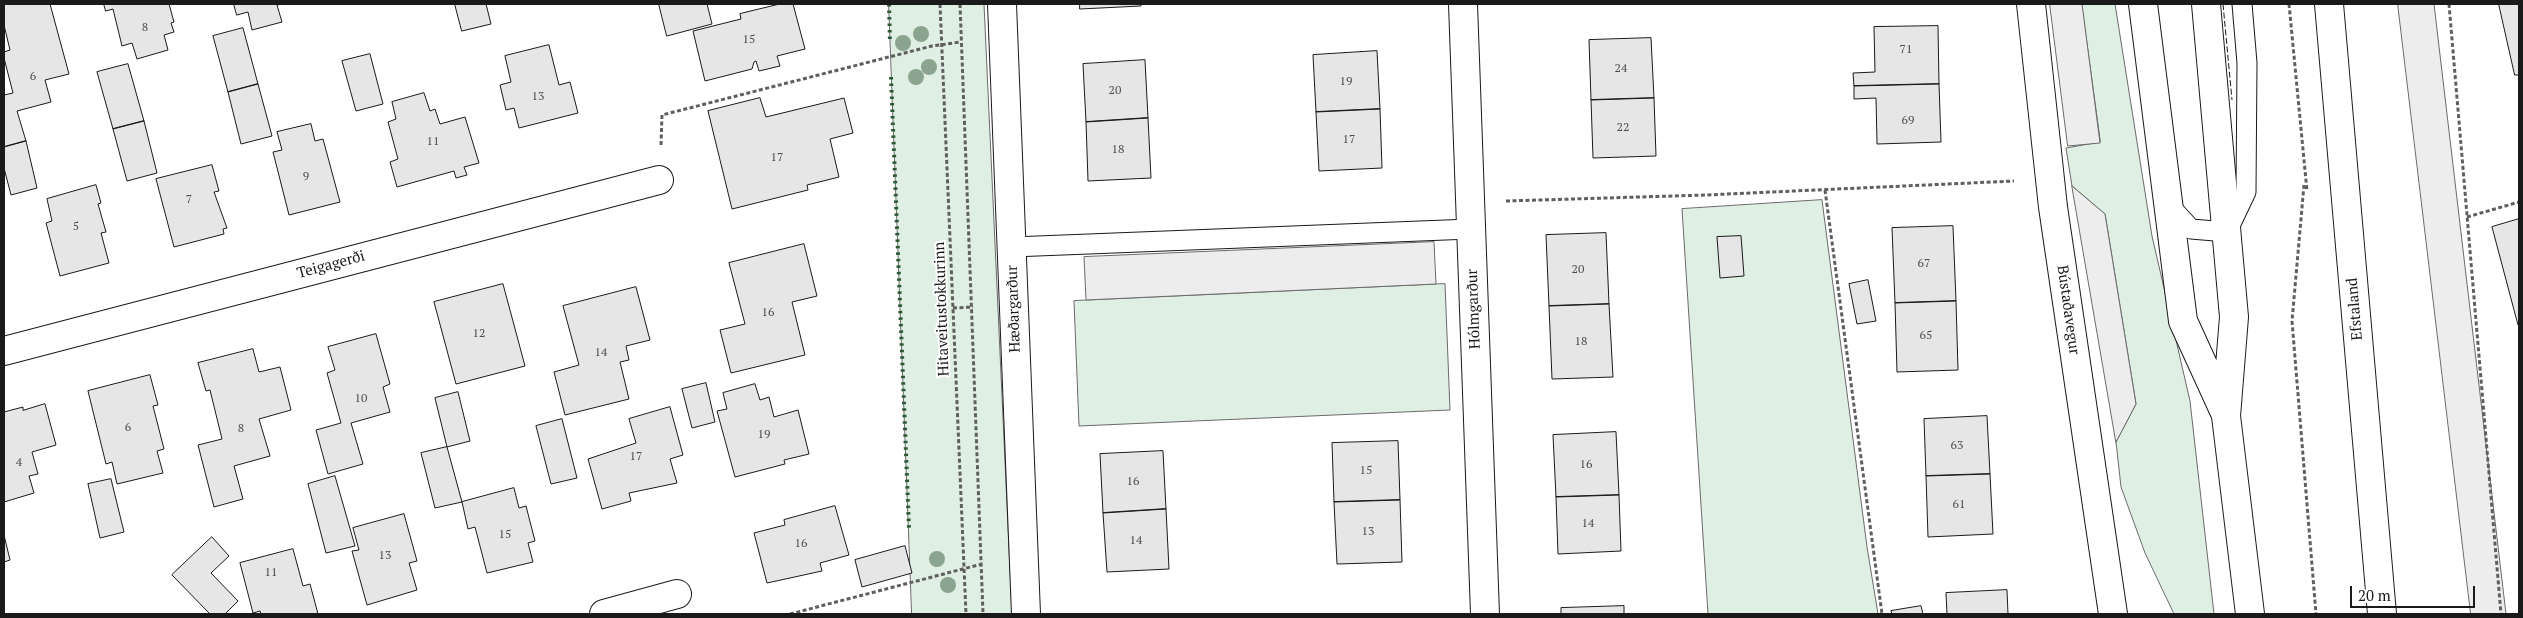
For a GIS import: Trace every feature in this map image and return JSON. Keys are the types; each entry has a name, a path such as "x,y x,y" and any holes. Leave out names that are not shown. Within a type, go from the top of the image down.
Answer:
{"street":[{"name":"Hæðargarður","path":"1002,4 1026,614"},
{"name":"Hólmgarður","path":"1464,4 1485,614"},
{"name":"Bústaðavegur","path":"2031,4 2053,207 2113,614"},
{"path":"2143,4 2183,321 2226,416"},
{"path":"2206,4 2234,317 2226,416 2250,614"},
{"name":"Efstaland","path":"2329,4 2382,614"},
{"name":"Teigagerði","path":"4,351 659,180"},
{"path":"604,614 677,594"}],"lane":[{"path":"2169,205 2192,229 2227,232 2246,192 2247,63 2242,4"},
{"path":"1012,247 1471,229"}],"path":[{"name":"Hitaveitustokkurinn","path":"940,4 966,614"},
{"path":"960,4 983,614"},
{"path":"2288,4 2305,180 2292,322 2316,614"},
{"path":"2449,4 2501,614"},
{"path":"659,180 662,115 942,44 961,42"},
{"path":"1470,201 1561,200 2017,181"},
{"path":"1825,190 1882,614"},
{"path":"2467,216 2519,202"},
{"path":"953,308 980,306"},
{"path":"790,614 982,564"}],"green space":[{"path":"889,4 984,4 1012,614 912,614"},
{"path":"2082,4 2115,4 2152,236 2190,401 2214,614 2174,614 2145,553 2121,487 2116,442 2136,404 2105,214 2072,186 2066,148 2100,142"},
{"path":"1822,200 1867,547 1878,614 1708,614 1682,209"},
{"path":"1445,284 1450,410 1079,426 1074,301"}],"shaded area":[{"path":"2050,4 2082,4 2100,143 2068,146"},
{"path":"2398,4 2434,4 2506,614 2471,614"},
{"path":"2072,186 2105,214 2136,404 2116,442"},
{"path":"1434,242 1436,284 1086,300 1084,257"}],"building":[{"path":"50,4 69,74 45,80 51,102 17,111 26,141 4,147 4,95 13,93 4,58 4,52 10,50 4,25 4,5"},
{"path":"104,4 169,4 174,22 171,23 174,32 164,35 168,50 137,59 132,43 122,46 113,9 106,11"},
{"path":"234,4 283,4 277,5 282,22 252,30 248,12 237,15"},
{"path":"455,4 486,4 491,24 462,31"},
{"path":"659,4 707,4 712,24 667,36"},
{"path":"780,4 793,4 805,49 777,56 780,66 759,71 756,61 752,69 705,81 693,31 741,19 740,14"},
{"path":"1080,4 1141,4 1141,6 1080,9"},
{"path":"2499,4 2519,4 2519,75 2515,75"},
{"path":"1938,26 1939,84 1854,86 1853,73 1875,72 1874,27"},
{"path":"243,28 258,84 228,92 213,36"},
{"path":"1651,38 1654,98 1591,100 1589,40"},
{"path":"549,45 559,85 570,82 578,113 519,128 514,108 506,110 500,85 511,82 505,56"},
{"path":"1377,51 1380,109 1316,112 1313,55"},
{"path":"370,54 383,104 356,111 342,61"},
{"path":"1145,60 1148,118 1086,122 1083,64"},
{"path":"128,64 144,121 113,129 97,72"},
{"path":"258,84 272,136 241,144 228,92"},
{"path":"1939,84 1941,142 1877,144 1876,98 1854,99 1854,86"},
{"path":"424,93 430,111 435,109 440,124 465,117 479,163 464,167 467,175 456,178 454,171 397,187 390,162 398,159 388,122 396,119 392,102"},
{"path":"760,98 766,117 844,98 853,133 830,139 839,177 807,185 808,190 732,209 708,111"},
{"path":"1654,98 1656,156 1593,158 1591,100"},
{"path":"1380,109 1382,168 1319,171 1316,112"},
{"path":"1148,118 1151,178 1088,181 1086,122"},
{"path":"144,121 157,173 127,181 113,129"},
{"path":"311,124 315,141 323,139 340,202 289,215 273,152 282,150 277,132"},
{"path":"26,141 37,188 11,195 4,168 4,147"},
{"path":"212,165 219,191 214,192 227,228 223,229 224,234 174,247 156,179"},
{"path":"96,185 101,203 98,204 106,232 101,233 109,263 60,276 46,223 52,221 47,199"},
{"path":"2519,219 2519,324 2518,325 2492,227"},
{"path":"1953,226 1956,301 1895,303 1892,228"},
{"path":"1606,233 1609,304 1549,306 1546,235"},
{"path":"1741,236 1744,276 1720,278 1717,237"},
{"path":"804,244 817,296 792,302 805,355 731,373 720,330 745,324 729,263"},
{"path":"1868,280 1876,321 1857,324 1849,284"},
{"path":"503,284 525,366 456,384 434,302"},
{"path":"636,287 650,340 626,346 629,360 620,362 629,399 565,415 554,372 579,365 563,306"},
{"path":"1956,301 1958,370 1897,372 1895,303"},
{"path":"1609,304 1613,377 1552,379 1549,306"},
{"path":"376,334 390,384 383,387 390,412 351,423 363,464 328,474 316,430 341,423 327,373 335,370 328,347"},
{"path":"253,349 259,372 280,367 291,410 259,419 270,456 234,466 243,499 214,507 198,445 222,439 210,390 206,391 198,363"},
{"path":"150,375 158,405 153,406 164,449 157,451 163,473 117,484 112,462 106,464 88,391"},
{"path":"706,383 715,422 692,428 682,389"},
{"path":"755,384 760,400 769,397 774,417 798,410 809,454 784,460 785,464 735,477 717,411 727,409 723,393"},
{"path":"458,392 470,441 447,447 435,398"},
{"path":"45,404 56,445 32,452 38,474 29,476 34,493 4,502 4,412 23,407 23,410"},
{"path":"670,407 683,455 670,459 677,483 629,493 631,501 602,509 588,459 636,443 629,419"},
{"path":"1987,416 1990,474 1926,476 1924,419"},
{"path":"562,419 577,478 551,484 536,426"},
{"path":"1616,432 1619,495 1556,497 1553,435"},
{"path":"1398,441 1400,500 1334,502 1332,443"},
{"path":"447,447 462,502 435,508 421,453"},
{"path":"1163,451 1166,509 1103,513 1100,454"},
{"path":"1990,474 1993,534 1928,537 1926,476"},
{"path":"335,476 355,546 326,553 308,484"},
{"path":"111,479 124,532 100,538 88,484"},
{"path":"514,488 519,508 526,506 535,541 528,543 533,562 487,573 475,527 468,529 462,502"},
{"path":"1619,495 1621,551 1558,554 1556,497"},
{"path":"1400,500 1402,562 1337,564 1334,502"},
{"path":"835,506 849,555 820,563 822,571 767,583 754,533 785,525 784,520"},
{"path":"1166,509 1169,569 1107,572 1103,513"},
{"path":"404,514 417,561 409,563 417,590 367,605 352,551 359,550 353,528"},
{"path":"4,535 10,560 4,562"},
{"path":"212,537 229,556 211,573 238,601 225,614 210,614 172,575"},
{"path":"905,546 912,573 862,587 855,560"},
{"path":"293,549 303,586 310,584 318,614 261,614 260,611 253,613 240,563"},
{"path":"2007,590 2008,614 1947,614 1946,593"},
{"path":"1624,606 1624,614 1561,614 1561,608"},
{"path":"1921,606 1923,614 1892,614 1891,611"}],"hedge":[{"path":"889,4 890,42"},
{"path":"891,77 909,529"}],"fence":[{"path":"2223,4 2232,100"}]}
